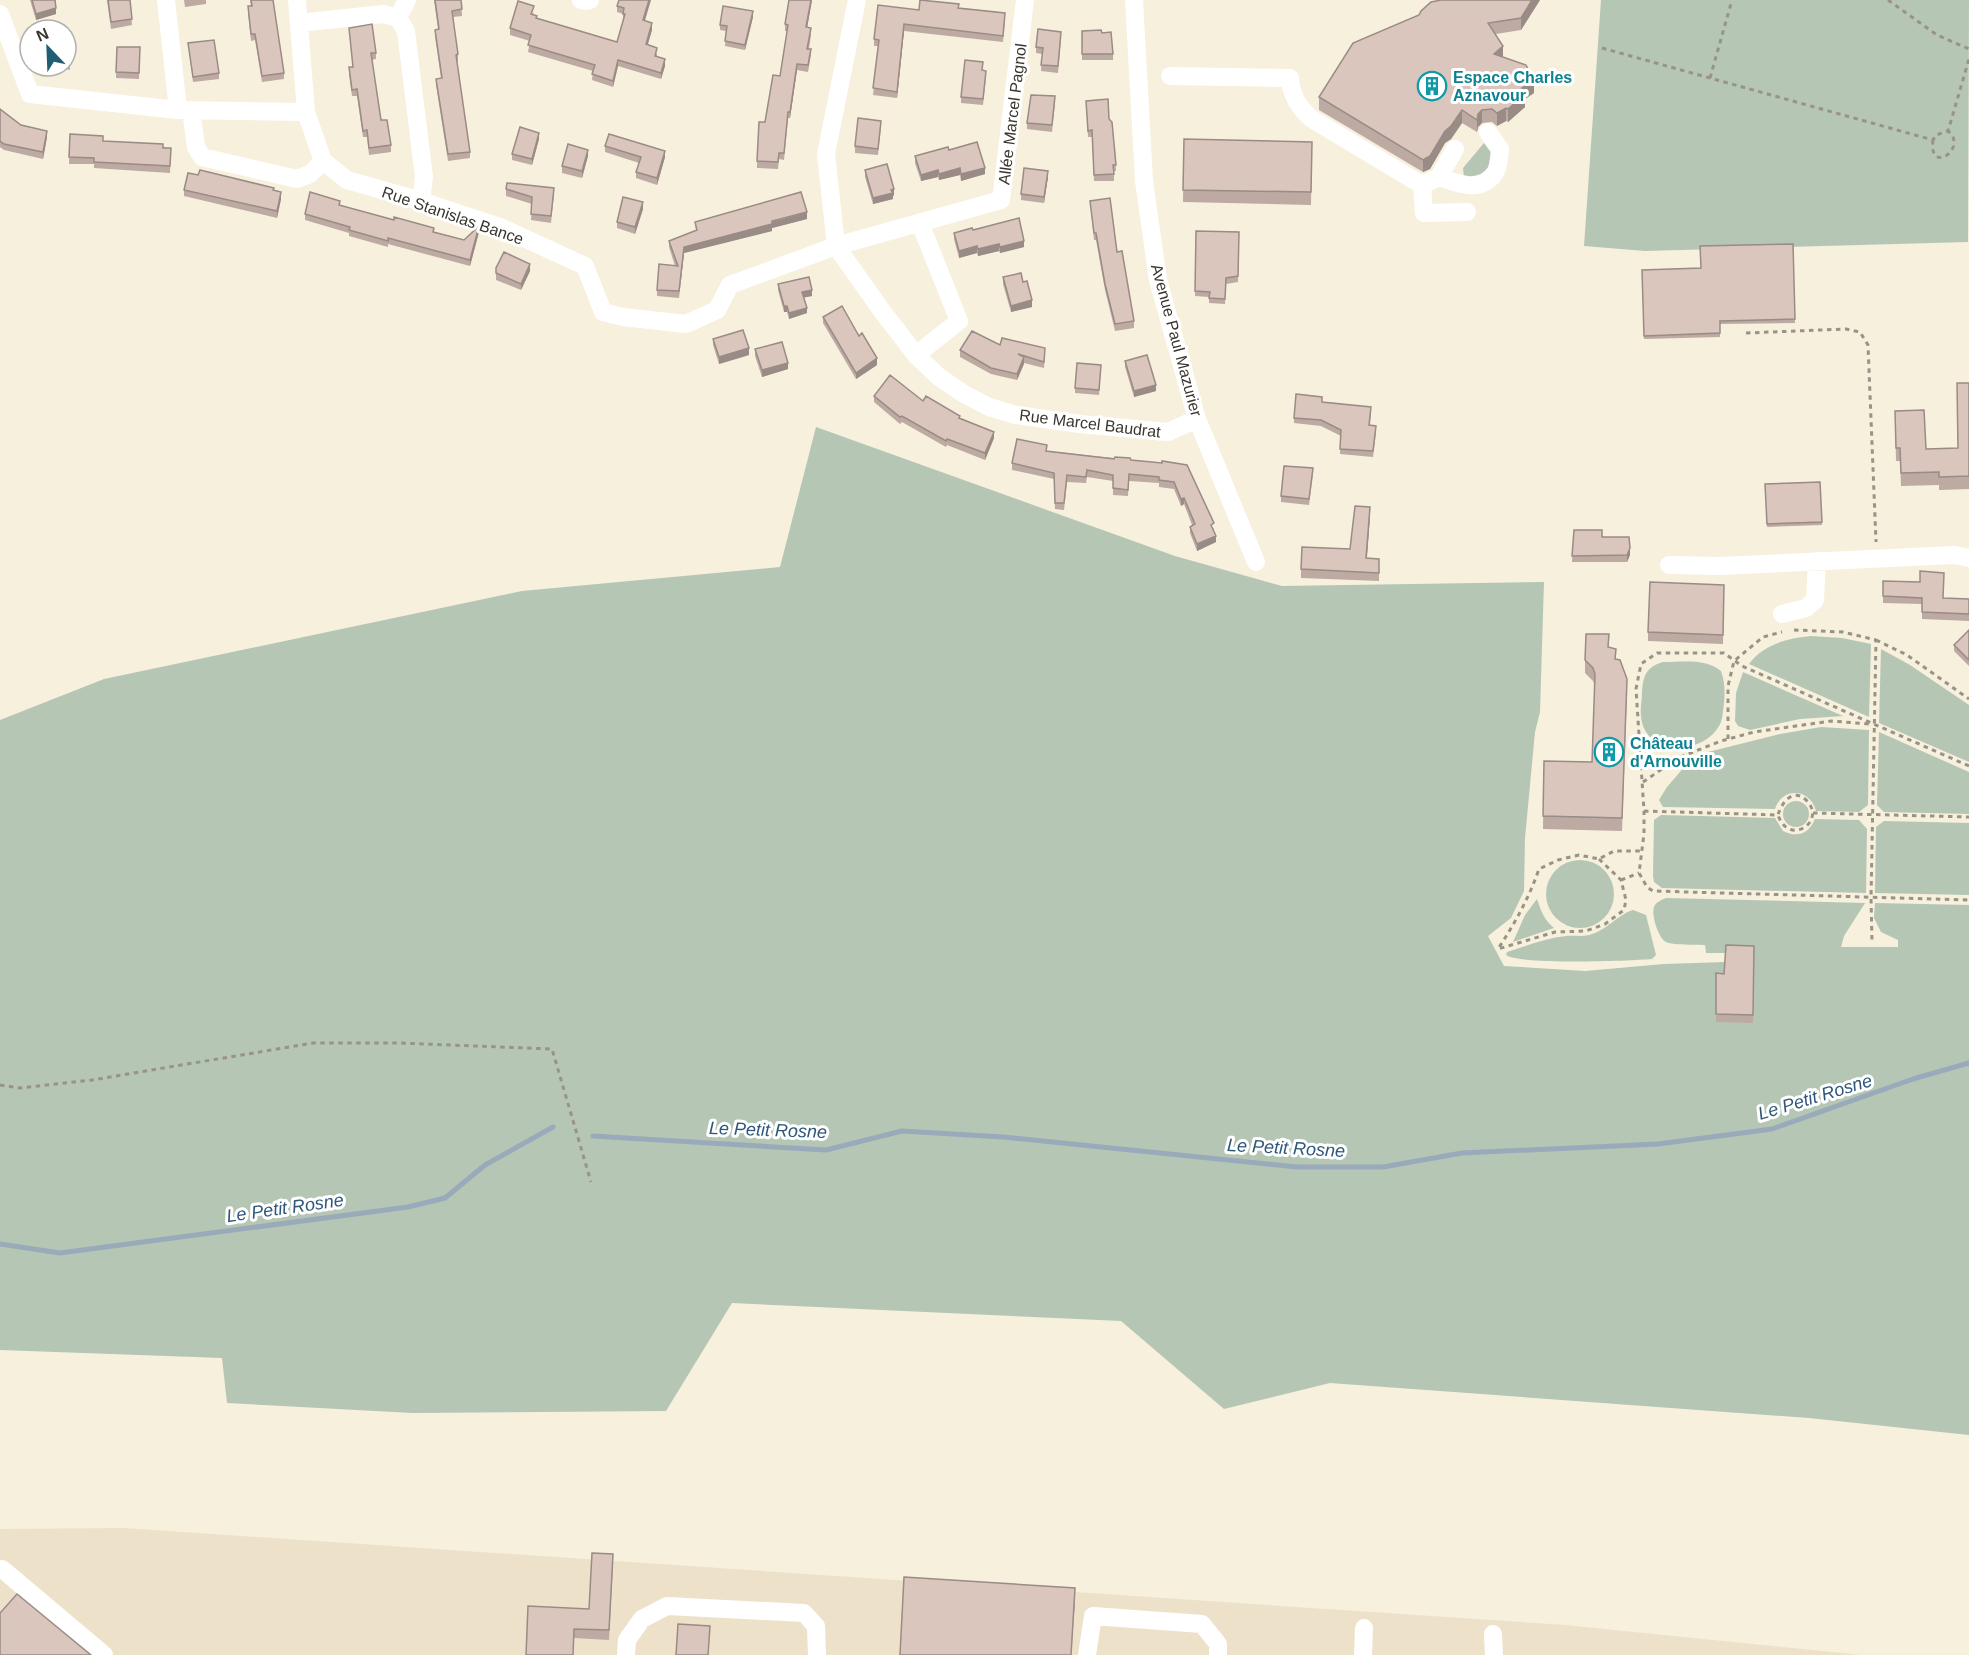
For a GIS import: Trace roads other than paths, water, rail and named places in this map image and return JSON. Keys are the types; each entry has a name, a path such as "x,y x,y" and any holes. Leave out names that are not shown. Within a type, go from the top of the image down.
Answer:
{"street":[{"path":"166,0 184,110 196,147 202,157 297,179 310,174 323,161 306,112 297,0"},
{"path":"399,18 407,0"},
{"path":"581,0 590,0"},
{"name":"Rue Marcel Baudrat","path":"856,0 826,154 836,246 916,355 939,377 964,394 989,407 1016,415 1080,424 1168,432 1197,419"},
{"name":"Allée Marcel Pagnol","path":"836,246 1001,200 1025,0"},
{"name":"Avenue Paul Mazurier","path":"1134,0 1144,181 1158,280 1197,419 1256,562"},
{"path":"0,14 30,94 184,110 306,112"},
{"path":"299,23 382,14 399,18 406,31 424,177 421,201"},
{"path":"1170,76 1290,78 1291,89 1300,109 1312,118 1430,181 1472,186 1483,184 1496,172 1500,149 1488,132"},
{"path":"1455,149 1430,181 1424,213 1467,212"},
{"name":"Rue Stanislas Bance","path":"323,161 347,180 500,227 585,266 603,312 623,317 686,324 717,310 730,285 836,246"},
{"path":"916,355 959,321 920,223"},
{"path":"1669,565 1720,566 1955,555 1969,558"},
{"path":"1782,614 1806,608 1815,600 1817,561"},
{"path":"2,1569 104,1655"},
{"path":"626,1655 627,1640 642,1619 667,1606 804,1613 816,1626 818,1655"},
{"path":"1088,1655 1093,1616 1202,1624 1218,1644 1218,1655"},
{"path":"1363,1655 1364,1628"},
{"path":"1493,1635 1494,1655"}],"waterway":[{"name":"Le Petit Rosne","path":"593,1136 826,1150 902,1131 1003,1137 1297,1167 1383,1167 1462,1153 1658,1144 1772,1129 1913,1079 1969,1063"},
{"name":"Le Petit Rosne","path":"0,1244 60,1253 408,1207 445,1198 485,1165 553,1127"}],"place":[{"name":"Espace Charles Aznavour","path":"1432,86"},
{"name":"Château d'Arnouville","path":"1609,752"}]}
